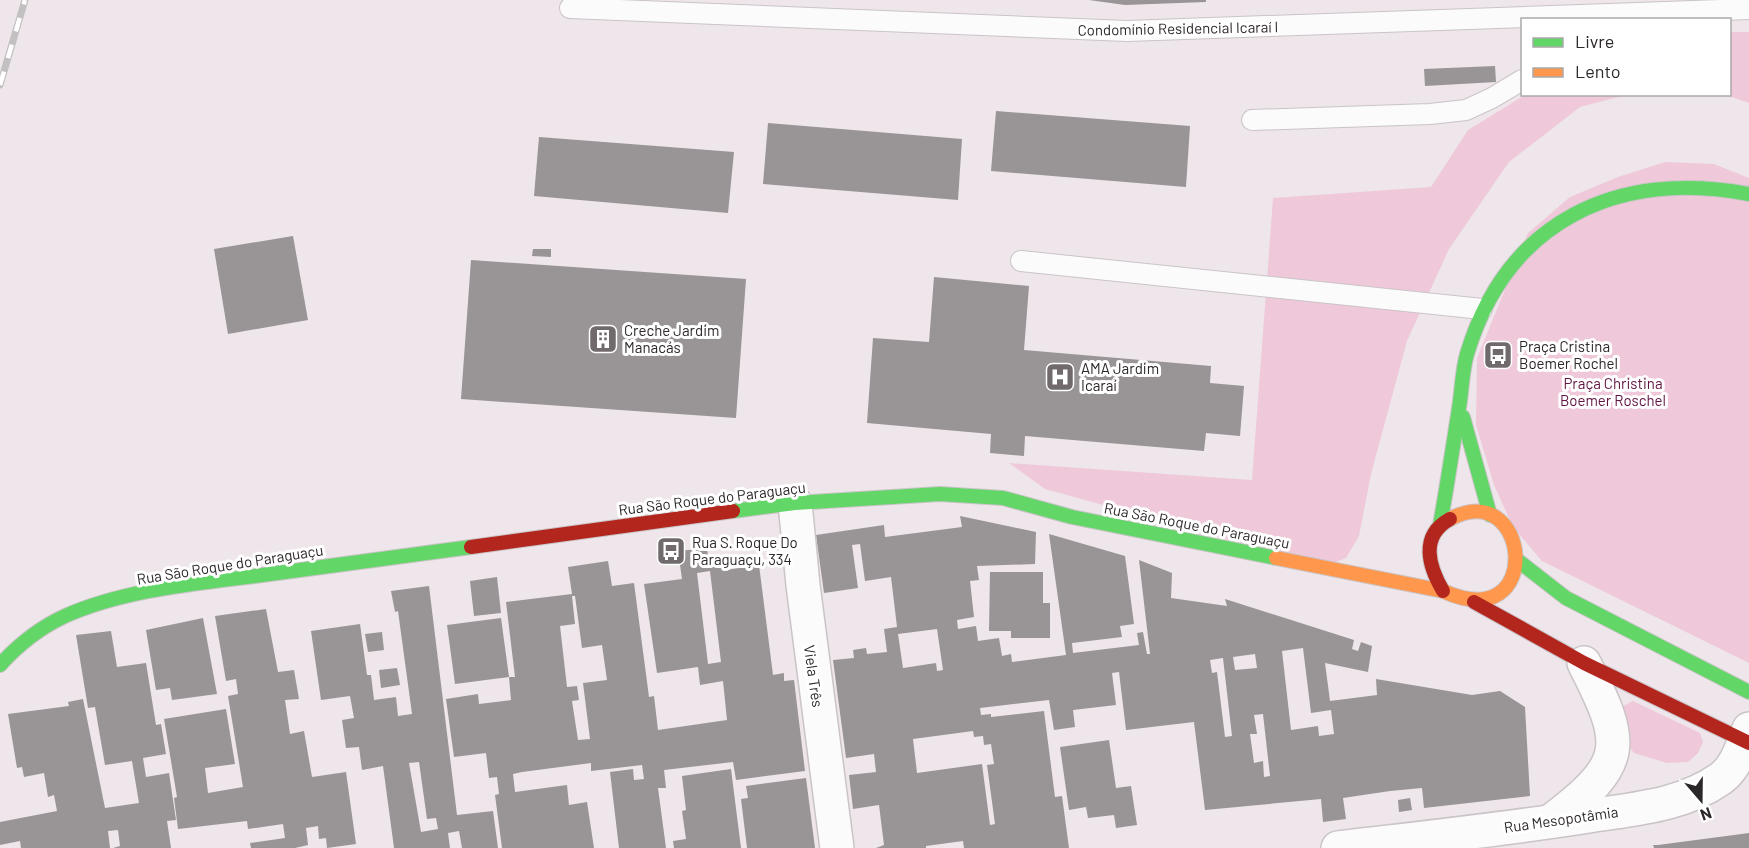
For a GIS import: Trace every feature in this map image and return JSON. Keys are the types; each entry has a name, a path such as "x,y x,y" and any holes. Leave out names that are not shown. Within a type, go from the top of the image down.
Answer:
{"street":[{"path":"1747,737 1584,663 1474,602 1458,599 1443,591 1433,580 1428,566 1428,551 1432,537 1440,525 1466,357 1482,309 1497,280 1535,238 1583,209 1630,194 1676,186 1720,187 1749,194"},
{"path":"1460,404 1490,515"},
{"name":"Rua São Roque do Paraguaçu","path":"0,665 8,654 42,627 113,598 200,583 795,503 940,494 1003,498 1072,517 1443,591"},
{"name":"Viela Três","path":"795,503 802,585 837,848"},
{"path":"1440,525 1464,512 1490,515 1502,522 1511,533 1516,546 1517,560 1513,575 1504,588 1490,598 1474,602"},
{"path":"1517,560 1566,598 1749,692"},
{"path":"1549,822 1595,784 1607,769 1613,754 1614,738 1611,725 1603,700 1584,663"},
{"name":"Rua Mesopotâmia","path":"1338,848 1549,822 1659,805 1699,792 1722,778 1734,765 1747,737"}],"lane":[{"name":"Condomínio Residencial Icaraí I","path":"570,8 1127,31 1521,19"},
{"name":"Condomínio Residencial Icaraí I","path":"1552,18 1749,9"},
{"path":"1252,120 1430,114 1466,110 1521,81"},
{"path":"1021,261 1482,309"}],"green space":[{"path":"1731,32 1749,32 1749,103 1729,96 1731,96"},
{"path":"1523,96 1622,96 1580,107 1509,162 1449,249 1407,341 1371,474 1359,536 1346,558 1325,566 1045,489 1009,463 1252,480 1273,198 1431,187 1468,130"},
{"name":"Praça Christina Boemer Roschel","path":"1665,162 1714,164 1749,178 1749,663 1542,561 1513,527 1494,485 1476,425 1477,358 1528,233 1570,197 1618,177"},
{"path":"1633,701 1700,733 1703,742 1698,753 1688,762 1667,763 1634,753 1623,739 1618,723 1623,706"}],"building":[{"path":"1089,0 1206,0 1206,2 1125,5"},
{"path":"1495,66 1496,82 1425,86 1424,69"},
{"path":"996,111 1190,126 1186,187 991,171"},
{"path":"768,123 962,139 958,200 763,184"},
{"path":"539,137 734,152 728,213 534,196"},
{"path":"293,236 308,320 228,334 214,249"},
{"path":"533,249 551,249 551,257 532,256"},
{"name":"Creche Jardim Manacás","path":"471,260 746,279 736,418 461,399"},
{"path":"934,277 1029,286 1024,350 1211,366 1210,383 1244,386 1240,436 1206,433 1204,451 1025,436 1024,456 990,453 991,434 867,423 873,338 929,342"},
{"path":"960,516 1036,532 1035,564 977,566 979,580 970,581 974,617 957,620 958,629 976,626 978,641 999,638 1002,656 1011,654 1012,662 1066,655 1049,534 1125,556 1134,624 1120,626 1122,637 1072,643 1073,653 1139,645 1137,633 1143,632 1147,654 1150,654 1139,560 1172,573 1171,598 1227,606 1225,599 1354,640 1352,649 1358,651 1361,642 1372,646 1368,672 1325,663 1330,701 1377,695 1376,679 1472,695 1500,691 1525,707 1530,796 1424,808 1422,788 1390,791 1343,798 1346,819 1323,822 1321,799 1205,810 1194,722 1126,730 1119,672 1112,673 1116,705 1073,710 1075,727 1054,730 1049,700 980,708 981,715 991,714 991,717 1044,711 1055,797 1062,796 1069,848 964,848 963,841 926,846 926,848 876,848 884,845 879,805 853,809 849,775 876,772 874,754 846,758 833,660 854,658 853,650 866,648 867,654 887,652 884,629 897,627 891,577 865,581 860,544 852,545 858,588 824,593 816,535 884,525 885,537 962,527","holes":["937,629 943,670 937,671 936,663 903,668 898,634","1303,648 1311,713 1331,710 1334,734 1319,736 1318,726 1291,730 1282,651","1255,654 1257,668 1235,670 1233,657","1223,658 1232,736 1225,737 1217,672 1212,673 1210,660","1263,714 1270,776 1264,777 1263,761 1254,763 1250,734 1257,734 1254,715","973,731 974,737 983,736 984,745 991,744 994,764 987,765 995,824 990,825 982,764 917,773 913,739"]},
{"path":"707,548 709,565 725,563 726,570 759,565 773,675 784,673 784,681 794,680 805,771 736,780 733,762 664,770 666,788 658,788 666,848 619,848 610,772 633,769 634,780 644,779 642,765 591,771 591,763 513,774 515,792 567,785 569,805 587,802 594,848 502,848 495,795 499,794 497,777 489,778 486,753 454,757 446,699 478,694 479,704 511,700 509,677 515,677 506,602 572,594 568,567 608,561 612,586 634,583 649,697 654,696 658,730 727,720 723,681 700,685 698,667 657,673 644,584 682,579 678,551","holes":["710,571 721,662 708,664 697,573","572,596 575,596 582,648 602,645 607,680 583,683 590,739 578,740 572,701 579,700 577,686 567,687 560,626 575,624"]},
{"path":"990,572 1043,572 1043,603 1050,603 1050,638 1011,638 1011,631 989,631"},
{"path":"497,577 501,613 474,616 470,581"},
{"path":"429,586 457,815 493,811 498,848 462,848 459,831 448,833 450,848 394,848 383,766 362,770 359,747 346,748 342,720 354,718 350,696 321,700 311,631 360,624 367,675 371,675 374,700 396,697 398,716 412,714 398,611 395,612 391,591","holes":["419,762 427,819 436,818 438,829 421,832 409,763"]},
{"path":"266,609 278,672 294,670 299,699 285,700 290,734 304,731 312,777 346,772 356,844 327,848 326,838 319,839 318,826 306,828 308,845 295,848 251,848 250,843 285,838 283,824 248,829 247,821 178,829 174,798 177,797 164,719 226,709 235,764 205,768 208,793 243,787 228,696 238,694 236,679 226,681 215,616"},
{"path":"203,618 217,694 172,700 170,688 156,690 146,630"},
{"path":"501,618 509,677 455,684 447,625"},
{"path":"111,631 117,667 146,663 156,725 161,724 166,754 143,758 146,777 169,773 176,820 167,821 171,848 113,848 120,846 118,830 108,831 110,848 21,848 20,841 0,845 0,822 57,811 54,795 48,797 44,773 24,777 22,767 17,768 8,714 69,706 68,702 83,699 105,808 139,803 132,761 105,765 95,707 88,708 76,635"},
{"path":"382,632 384,650 368,652 365,634"},
{"path":"397,668 400,685 381,688 379,670"},
{"path":"1109,740 1116,788 1131,786 1137,825 1116,828 1114,815 1088,818 1086,807 1069,810 1060,747"},
{"path":"731,769 741,848 674,848 673,841 686,839 682,811 686,810 682,776"},
{"path":"806,778 815,848 747,848 741,799 748,798 746,786"},
{"path":"1410,798 1412,810 1399,812 1398,800"},
{"path":"1749,833 1749,848 1654,848 1653,845 1658,845"}],"railway":[{"path":"0,85 25,0"}],"traffic: fast":[{"path":"1440,525 1467,354 1485,308 1509,269 1539,238 1574,215 1612,199 1655,190 1701,188 1749,194"},
{"path":"1463,417 1490,515"},
{"path":"733,511 795,503 940,494 1003,498 1072,517 1276,558"},
{"path":"0,665 22,643 65,616 134,594 183,585 471,547"},
{"path":"1517,560 1566,598 1749,692"}],"traffic: slow":[{"path":"1276,558 1443,591 1476,600 1499,593 1512,577 1516,556 1510,535 1497,518 1477,511 1450,519"}],"traffic: jam":[{"path":"471,547 733,511"},
{"path":"1443,591 1431,562 1430,543 1440,526 1450,519"},
{"path":"1474,602 1584,663 1749,743"}],"place":[{"name":"Creche Jardim Manacás","path":"603,339"},
{"name":"Praça Cristina Boemer Rochel","path":"1498,355"},
{"name":"AMA Jardim Icaraí","path":"1060,377"},
{"name":"Rua S. Roque Do Paraguaçu, 334","path":"671,551"}]}
